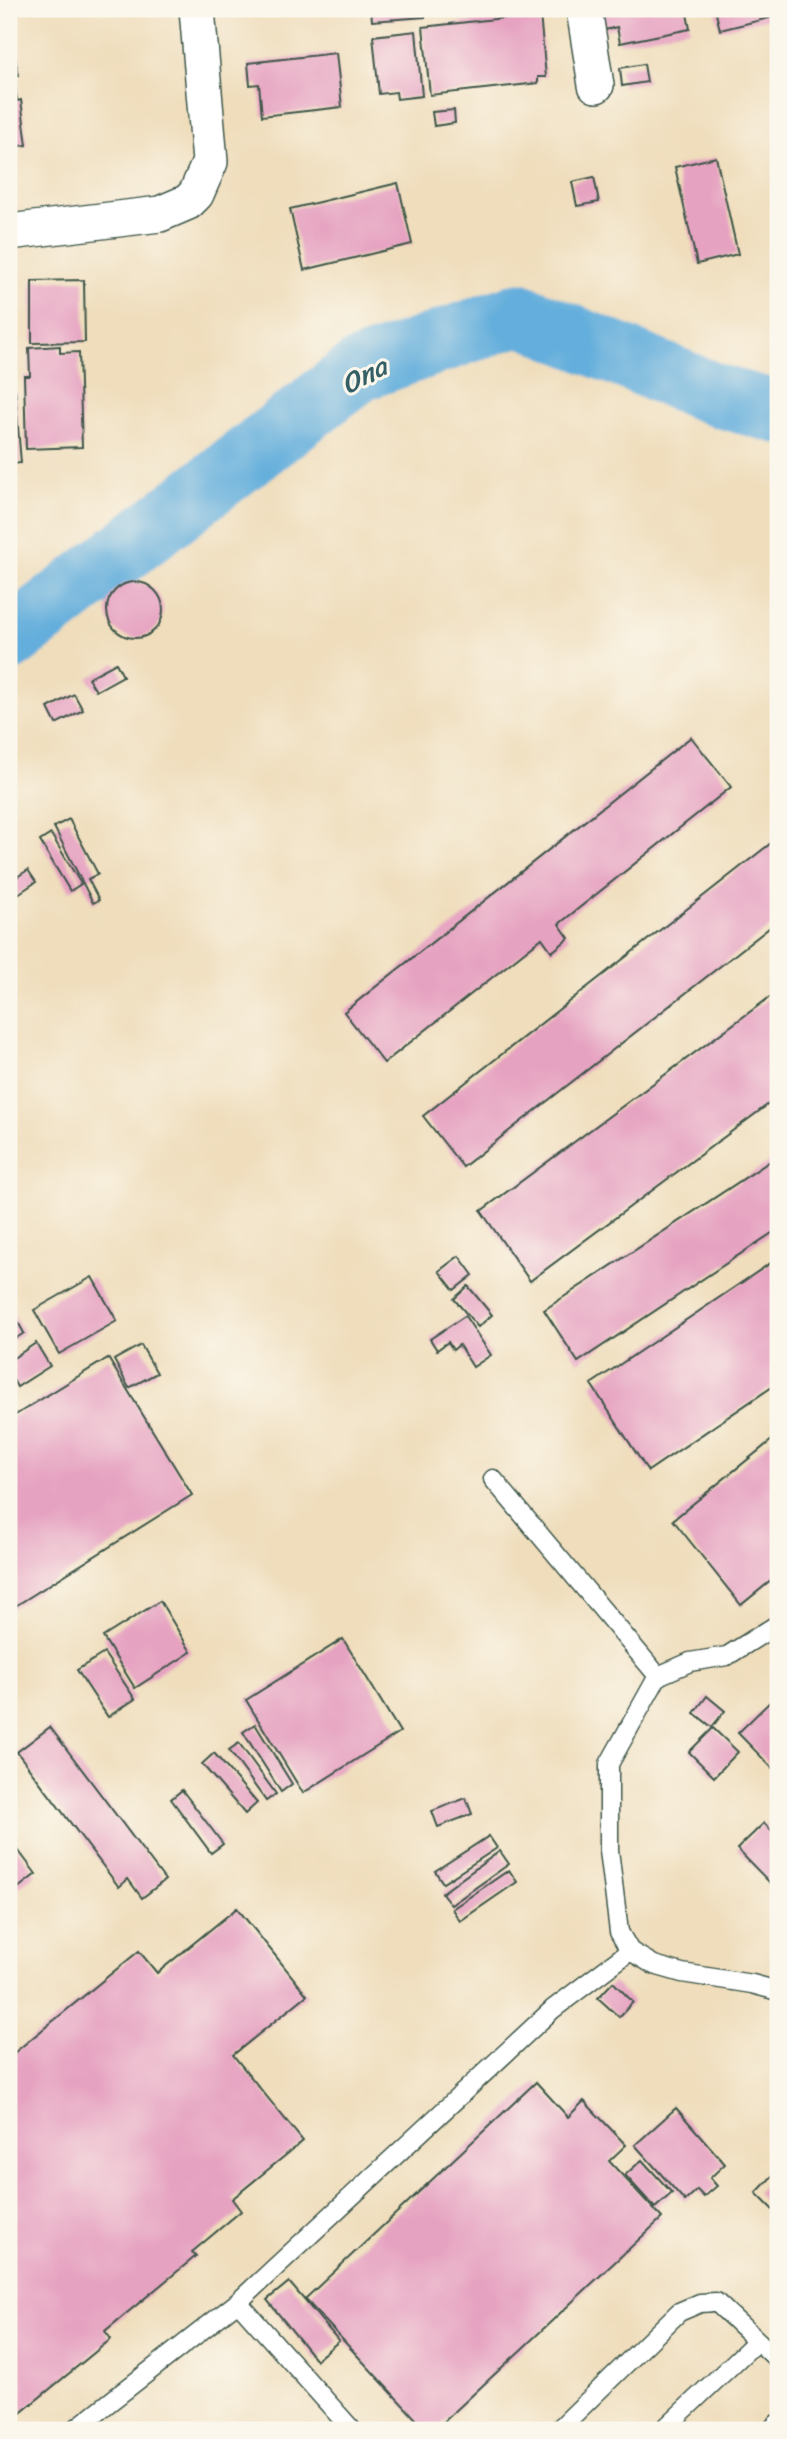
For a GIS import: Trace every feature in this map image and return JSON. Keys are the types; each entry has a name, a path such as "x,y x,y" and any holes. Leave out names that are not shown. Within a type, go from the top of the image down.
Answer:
{"street":[{"path":"9,232 160,214 188,202 196,194 210,162 197,9"},
{"path":"584,9 596,85"}],"lane":[{"path":"493,1479 658,1676"},
{"path":"778,1624 727,1656 690,1662 658,1676 609,1764 609,1850 615,1906 618,1932 630,1951 654,1965 778,1991"},
{"path":"74,2430 238,2302 553,2009 630,1951"},
{"path":"238,2302 352,2430"},
{"path":"558,2430 679,2312 700,2303 716,2302 778,2360"},
{"path":"663,2430 757,2341"},
{"path":"771,2430 778,2423"}],"building":[{"path":"371,9 424,9 425,17 372,21"},
{"path":"600,9 686,9 690,29 620,43 617,27 605,30"},
{"path":"715,9 776,9 777,16 720,30"},
{"path":"540,14 546,77 538,77 538,83 430,95 423,27"},
{"path":"9,29 18,76 14,77 17,101 21,100 27,145 9,147"},
{"path":"416,31 422,96 397,99 396,92 379,94 373,36"},
{"path":"336,53 342,107 262,116 259,84 250,85 248,63"},
{"path":"644,64 647,82 622,86 620,68"},
{"path":"454,110 455,123 434,126 432,112"},
{"path":"716,157 738,254 697,264 675,167"},
{"path":"594,177 599,202 577,206 572,182"},
{"path":"398,183 412,244 304,270 290,209"},
{"path":"84,280 85,342 32,343 32,281"},
{"path":"60,346 60,353 79,352 82,447 26,449 24,376 30,376 29,348"},
{"path":"15,390 21,463 9,464 9,391"},
{"path":"129,582 141,582 151,586 159,594 163,610 159,626 151,634 141,638 129,638 119,634 111,626 107,616 107,604 111,594 119,586"},
{"path":"116,663 123,676 96,691 88,678"},
{"path":"74,694 83,710 56,724 48,708"},
{"path":"691,737 731,787 559,924 569,938 552,952 542,938 384,1063 344,1012"},
{"path":"69,819 98,874 88,879 99,900 93,903 54,827"},
{"path":"51,834 81,884 70,891 40,841"},
{"path":"775,840 778,845 778,921 463,1167 423,1116"},
{"path":"28,870 36,882 9,900 9,882"},
{"path":"778,991 778,1097 530,1281 481,1211"},
{"path":"778,1156 778,1229 578,1362 544,1310"},
{"path":"459,1256 473,1275 454,1290 439,1271"},
{"path":"778,1258 778,1383 648,1471 591,1384"},
{"path":"92,1277 117,1321 59,1354 34,1310"},
{"path":"468,1286 492,1315 478,1327 454,1299"},
{"path":"14,1315 24,1333 9,1343 9,1318"},
{"path":"465,1316 491,1355 473,1367 459,1345 453,1350 448,1342 437,1350 430,1339"},
{"path":"36,1343 50,1366 17,1387 9,1373 9,1361"},
{"path":"141,1345 157,1373 129,1388 114,1360"},
{"path":"108,1358 192,1495 9,1610 9,1419"},
{"path":"778,1435 778,1575 741,1605 673,1520"},
{"path":"160,1601 191,1652 135,1688 103,1637"},
{"path":"343,1639 400,1732 303,1793 246,1700"},
{"path":"104,1653 135,1699 108,1717 77,1670"},
{"path":"778,1694 778,1774 738,1733"},
{"path":"707,1696 725,1711 712,1727 694,1713"},
{"path":"255,1724 292,1784 281,1792 243,1732"},
{"path":"50,1727 165,1880 142,1898 128,1879 119,1887 17,1752"},
{"path":"713,1728 738,1752 714,1777 689,1752"},
{"path":"239,1743 276,1794 266,1801 229,1750"},
{"path":"214,1753 257,1803 245,1814 202,1764"},
{"path":"182,1790 223,1844 211,1853 171,1799"},
{"path":"466,1798 472,1814 438,1827 432,1811"},
{"path":"764,1823 778,1838 778,1891 737,1849"},
{"path":"489,1836 497,1848 443,1883 435,1871"},
{"path":"12,1842 36,1874 9,1895 9,1844"},
{"path":"500,1851 509,1864 451,1905 442,1893"},
{"path":"509,1870 517,1882 460,1921 452,1909"},
{"path":"237,1908 307,1995 233,2055 303,2141 232,2199 241,2211 192,2252 196,2256 105,2331 111,2339 18,2415 9,2404 9,2057 139,1951 157,1973"},
{"path":"613,1982 633,2002 619,2017 598,1998"},
{"path":"536,2082 568,2117 584,2101 626,2145 609,2161 662,2218 435,2430 426,2430 305,2299"},
{"path":"676,2108 725,2164 710,2178 717,2186 704,2197 697,2190 685,2201 635,2145"},
{"path":"642,2160 672,2193 655,2208 625,2175"},
{"path":"778,2170 778,2215 756,2193"},
{"path":"289,2282 339,2341 316,2360 267,2300"}],"waterway":[{"name":"Ona","path":"9,640 360,370 519,314 718,396 778,412"}]}
